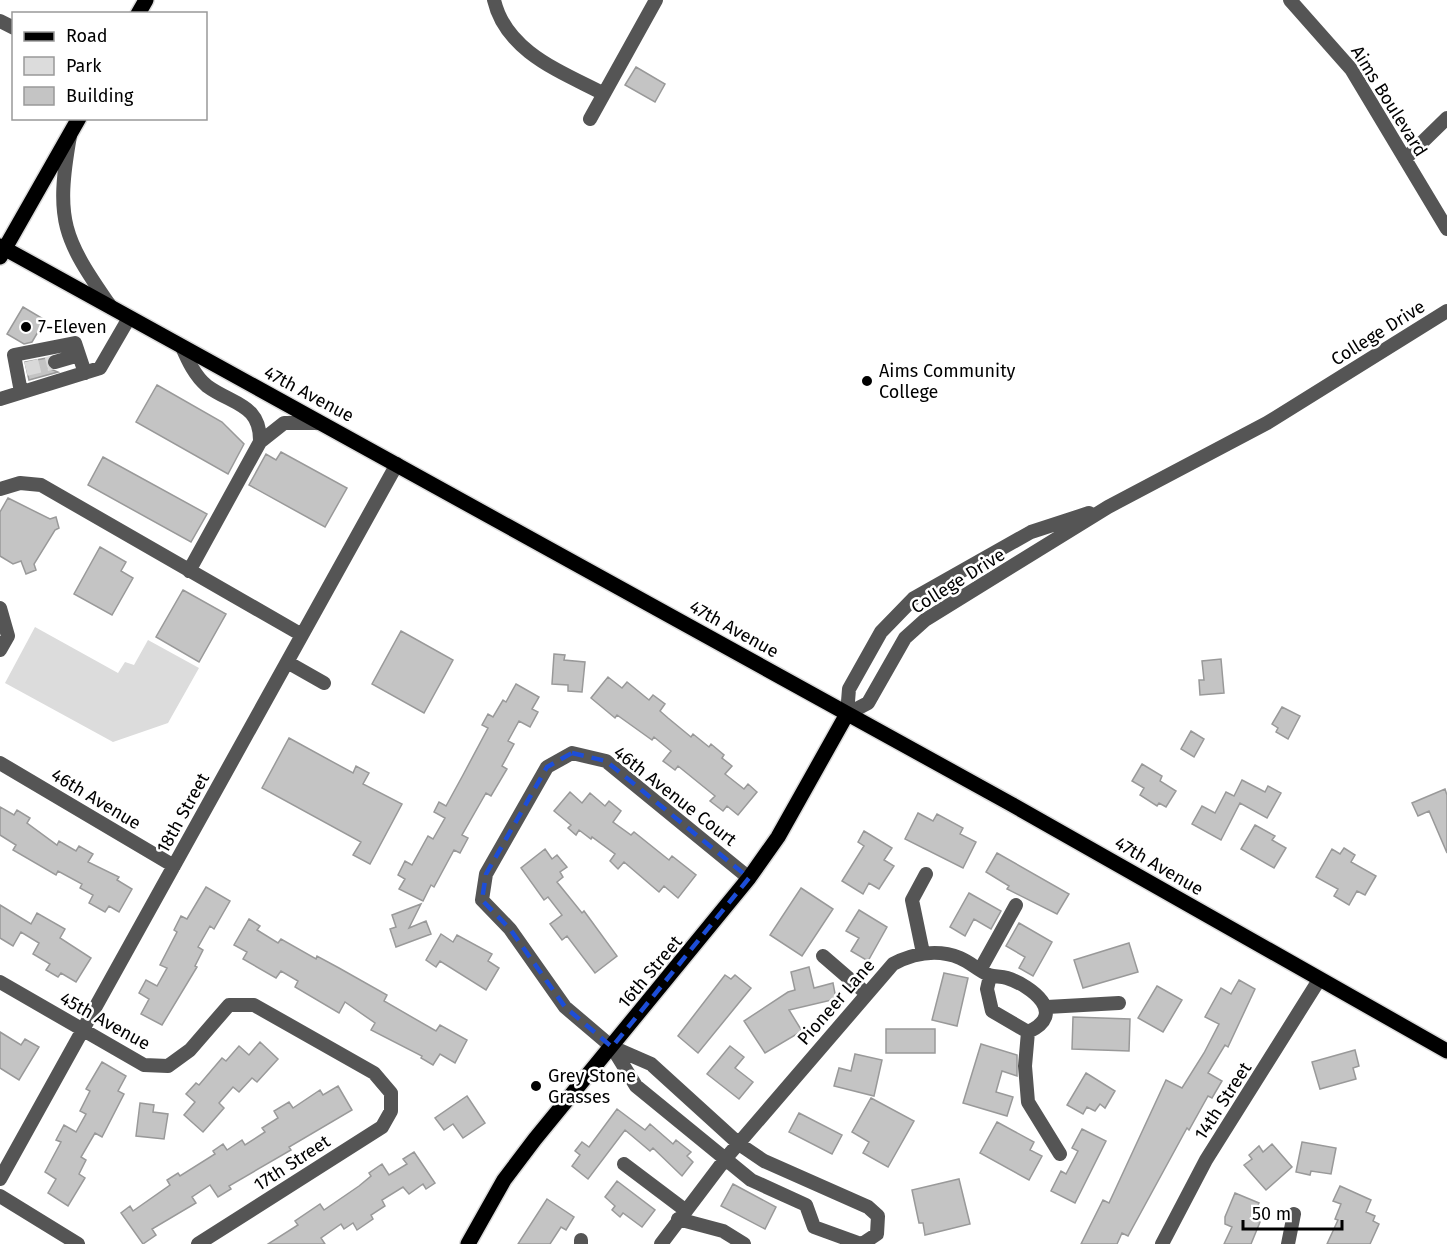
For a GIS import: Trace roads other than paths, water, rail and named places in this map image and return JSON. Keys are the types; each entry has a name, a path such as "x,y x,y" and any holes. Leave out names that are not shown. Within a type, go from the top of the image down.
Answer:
{"main road":[{"path":"2,250 78,120"},
{"name":"47th Avenue","path":"2,250 397,464 1447,1052"},
{"name":"16th Street","path":"468,1244 504,1180 750,878 778,837 847,714"}],"street":[{"path":"494,0 503,23 531,54 604,94"},
{"path":"590,119 656,0"},
{"name":"Aims Boulevard","path":"1290,0 1351,69 1447,230"},
{"path":"1405,159 1447,118"},
{"path":"71,133 63,177 62,202 65,226 78,260 112,309"},
{"name":"College Drive","path":"847,714 868,703 905,638 926,620 1108,507 1267,423 1446,310"},
{"path":"0,399 100,368 129,318"},
{"path":"21,392 22,370 14,355 75,343 84,373"},
{"path":"182,348 204,383 256,416 260,426 260,442"},
{"path":"56,362 79,355"},
{"path":"189,571 260,442 284,423 322,424"},
{"name":"18th Street","path":"0,1179 397,464"},
{"path":"0,489 20,483 41,485 302,635"},
{"name":"College Drive","path":"847,714 849,689 881,632 914,598 1031,532 1108,507"},
{"path":"0,608 8,636 0,650"},
{"path":"287,662 324,683"},
{"name":"46th Avenue Court","path":"612,1047 566,1007 510,928 482,900 486,874 547,766 572,753 606,761 750,878"},
{"name":"46th Avenue","path":"0,763 174,866"},
{"path":"923,953 912,900 926,874"},
{"path":"1016,904 985,973 992,1011 1028,1032"},
{"name":"Pioneer Lane","path":"661,1244 726,1158 893,964 923,953 961,958 985,973 1007,978 1039,996 1047,1007"},
{"path":"823,956 867,994"},
{"name":"14th Street","path":"1162,1244 1206,1160 1319,980"},
{"name":"45th Avenue","path":"0,982 144,1065 168,1066 190,1050 229,1005 254,1005 374,1073 391,1093 391,1101"},
{"path":"1028,1032 1040,1027 1046,1016 1047,1007 1119,1003"},
{"path":"1028,1032 1025,1066 1028,1102 1060,1155"},
{"path":"612,1047 651,1064 739,1144 764,1161 816,1184 868,1207 878,1216 877,1234 862,1244 814,1227 806,1204 816,1184"},
{"path":"612,1047 636,1086 751,1180 806,1204"},
{"name":"17th Street","path":"198,1244 382,1127 391,1111 391,1101"},
{"path":"624,1164 681,1215 723,1231 744,1244"},
{"path":"0,1196 78,1244"},
{"path":"1288,1244 1294,1214"}],"tunnel":[{"path":"26,369 55,362"}],"place":[{"name":"7-Eleven","path":"26,327"},
{"name":"Aims Community College","path":"867,381"},
{"name":"Grey Stone Grasses","path":"536,1086"}]}
